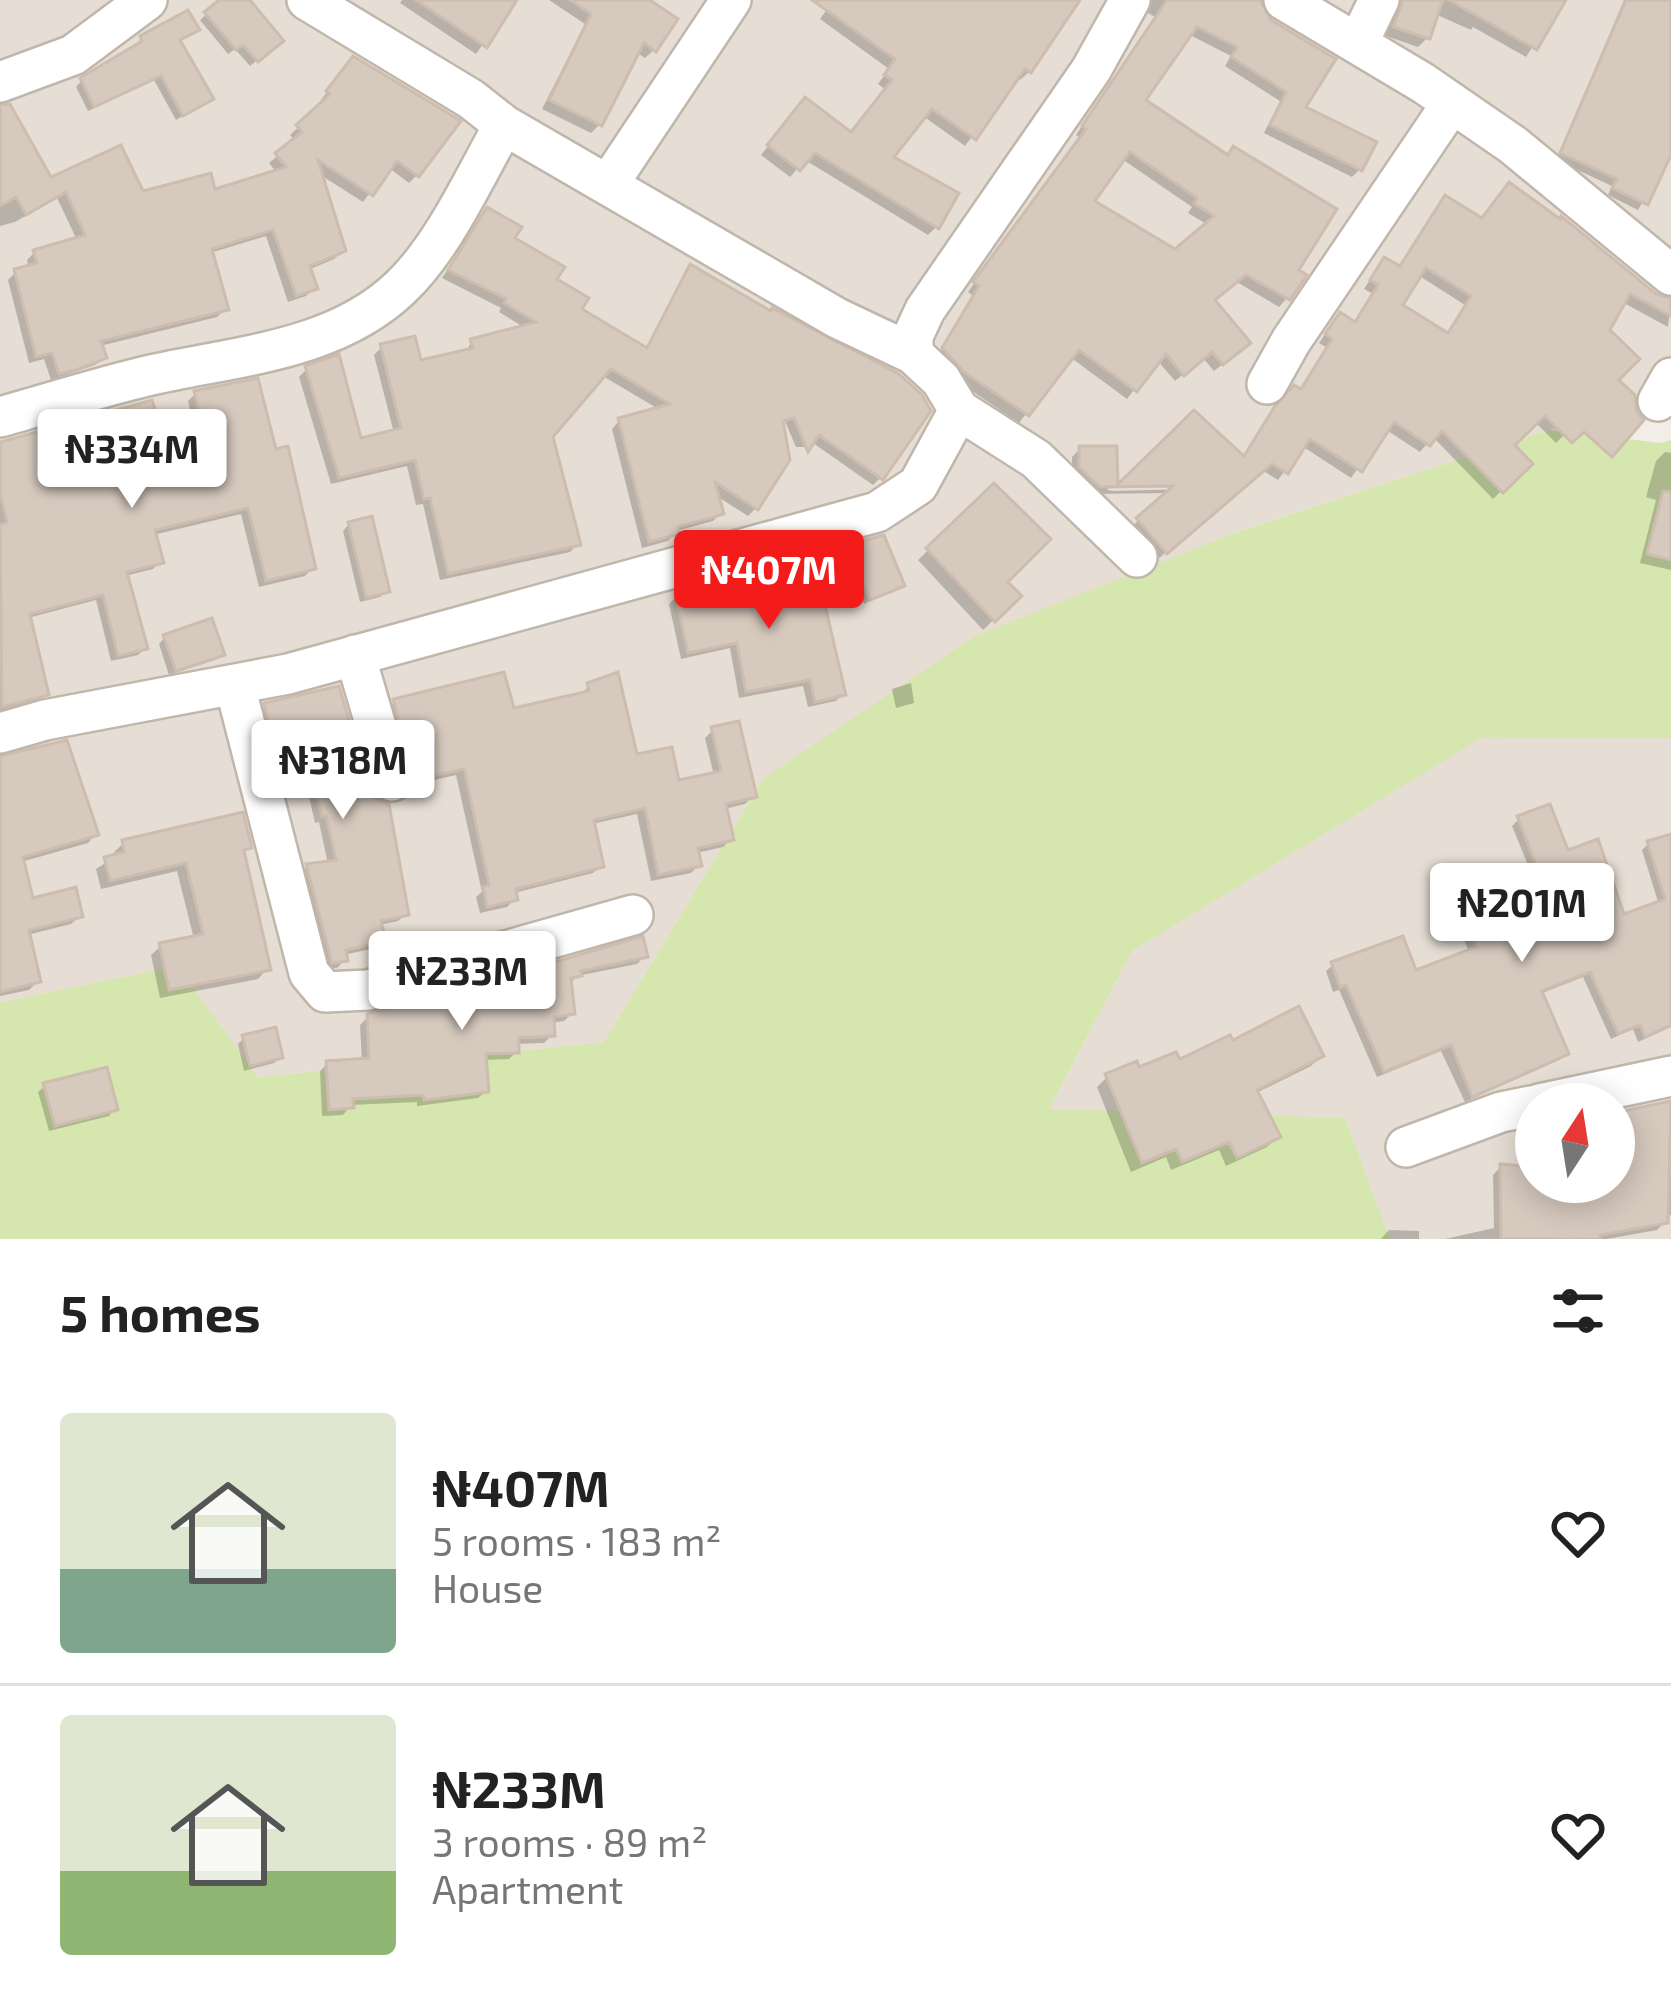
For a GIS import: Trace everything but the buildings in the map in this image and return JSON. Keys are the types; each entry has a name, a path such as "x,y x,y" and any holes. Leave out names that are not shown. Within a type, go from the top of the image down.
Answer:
{"street":[{"path":"0,82 73,55 147,0"},
{"path":"307,0 470,99 504,125 837,318 913,354 941,380 959,410 1036,459 1138,557"},
{"path":"609,183 730,0"},
{"path":"913,354 914,336 925,310 1091,70 1130,0"},
{"path":"1284,0 1513,145 1671,274"},
{"path":"1358,43 1378,0"},
{"path":"1268,384 1291,341 1452,103"},
{"path":"0,417 148,376 288,348 351,322 400,288 455,210 504,125"},
{"path":"0,733 46,720 235,686 877,512 918,484 959,410"},
{"path":"355,655 392,782"},
{"path":"235,686 309,973 325,992 368,990 633,915"},
{"path":"1635,1084 1671,1076"},
{"path":"1406,1147 1515,1109"}],"shaded area":[{"path":"0,0 1671,0 1671,380 1549,430 1236,532 763,779 604,1042 257,1077 177,966 0,1002"},
{"path":"1483,736 1671,738 1671,1239 1390,1239 1345,1118 1048,1111 1132,951"}],"green space":[{"path":"1549,430 1661,443 1671,440 1671,738 1483,737 1132,951 1049,1109 1345,1118 1390,1239 0,1239 0,1002 177,966 258,1077 604,1042 763,779 975,636 1237,532"}]}
